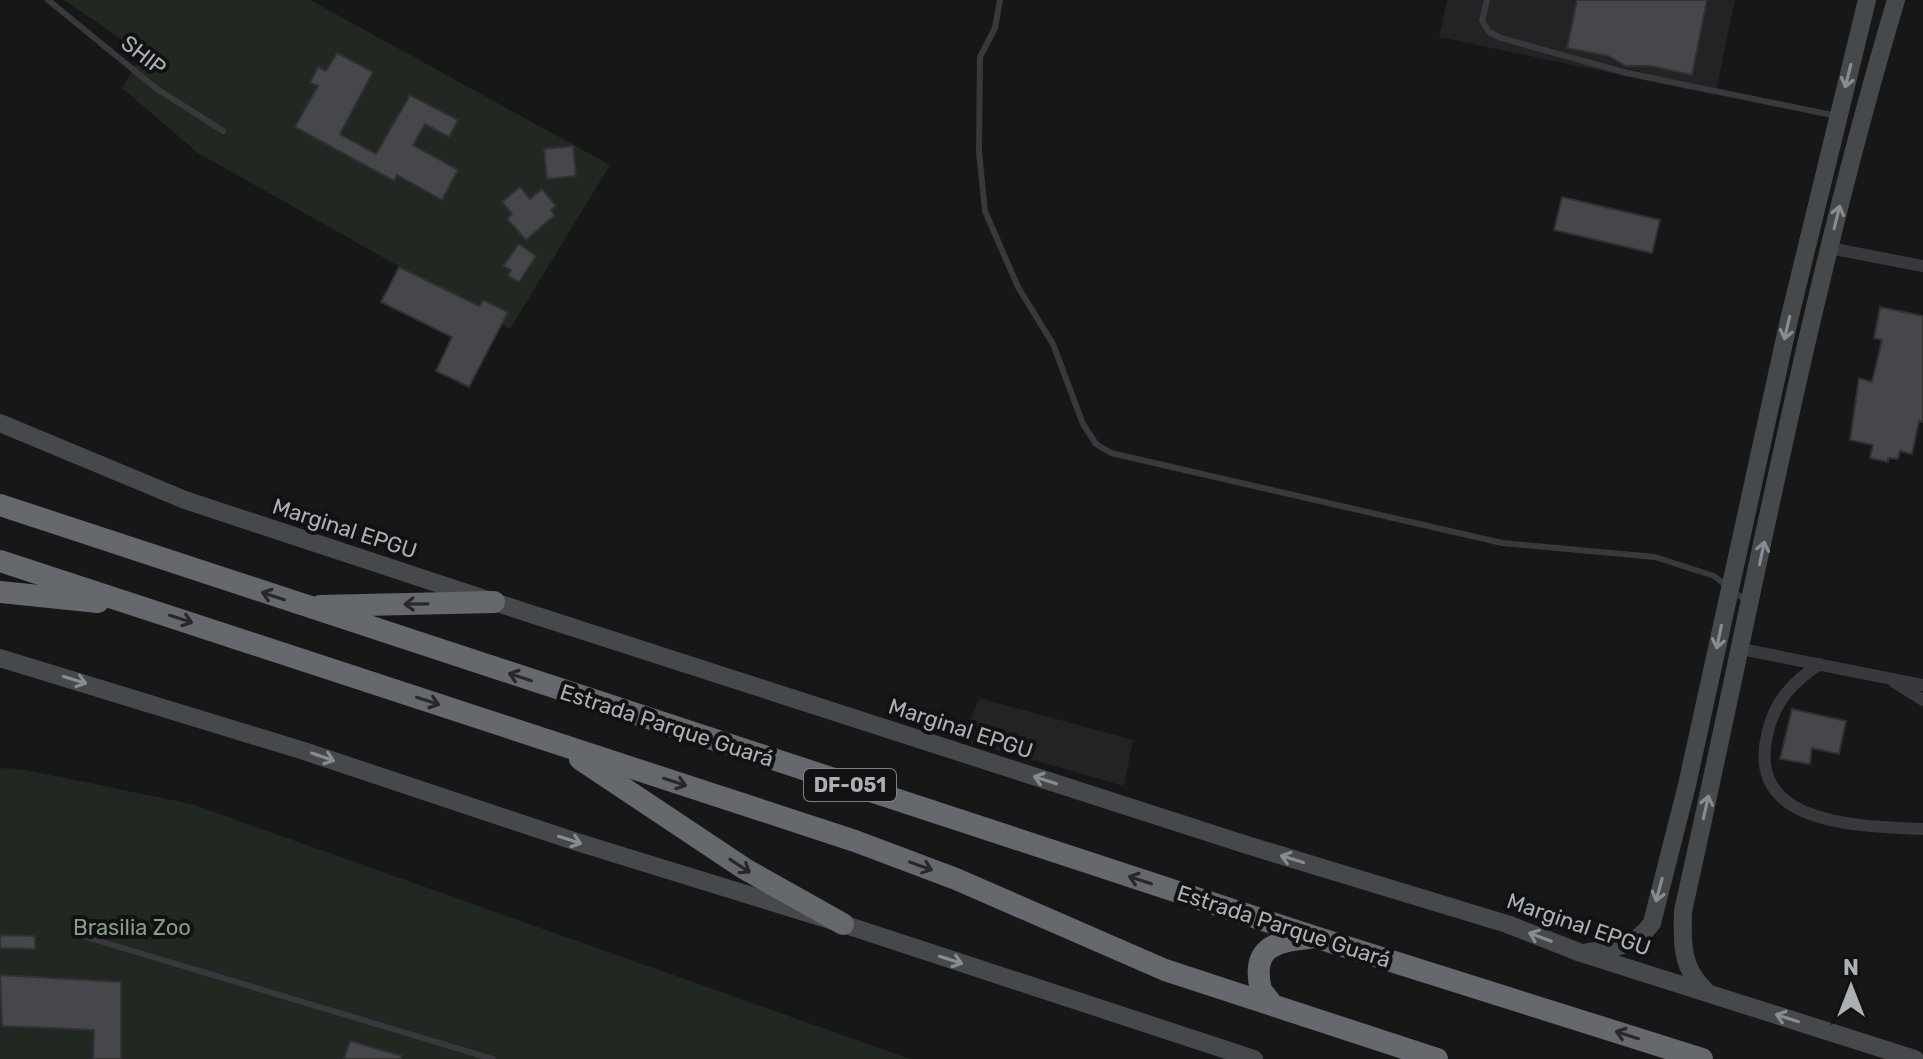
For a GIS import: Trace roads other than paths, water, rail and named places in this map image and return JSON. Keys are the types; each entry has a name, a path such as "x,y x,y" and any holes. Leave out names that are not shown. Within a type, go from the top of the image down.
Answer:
{"highway":[{"name":"Estrada Parque Guará","path":"0,505 1318,938 1702,1059"},
{"name":"DF-051","path":"0,561 855,841 956,879 1165,970 1437,1059"},
{"path":"0,592 146,607"},
{"path":"304,607 494,602"},
{"path":"559,744 745,869 843,924"},
{"path":"1273,1005 1261,990 1261,957 1269,947 1286,940 1318,938"}],"street":[{"path":"1581,953 1623,944 1644,935 1652,923 1867,0"},
{"path":"1705,990 1685,962 1683,911 1829,248 1864,108 1896,0"},
{"path":"1829,248 1923,266"},
{"name":"Marginal EPGU","path":"0,423 185,500 1232,841 1507,924 1581,953 1915,1059"},
{"path":"1741,649 1923,685"},
{"path":"0,658 304,751 1254,1059"},
{"path":"1820,664 1790,687 1774,711 1763,758 1764,774 1770,786 1793,807 1814,815 1848,823 1923,829"},
{"path":"1888,678 1923,700"}],"lane":[{"name":"SHIP","path":"48,0 157,89 223,131"},
{"path":"1000,0 995,28 980,57 979,152 985,211 1018,287 1053,344 1083,424 1096,444 1111,453 1502,543 1655,557 1714,576 1751,605"},
{"path":"1487,0 1482,21 1489,32 1501,38 1627,73 1838,116"},
{"path":"86,937 493,1059"}],"park label":[{"name":"Brasilia Zoo","path":"132,927"}]}
